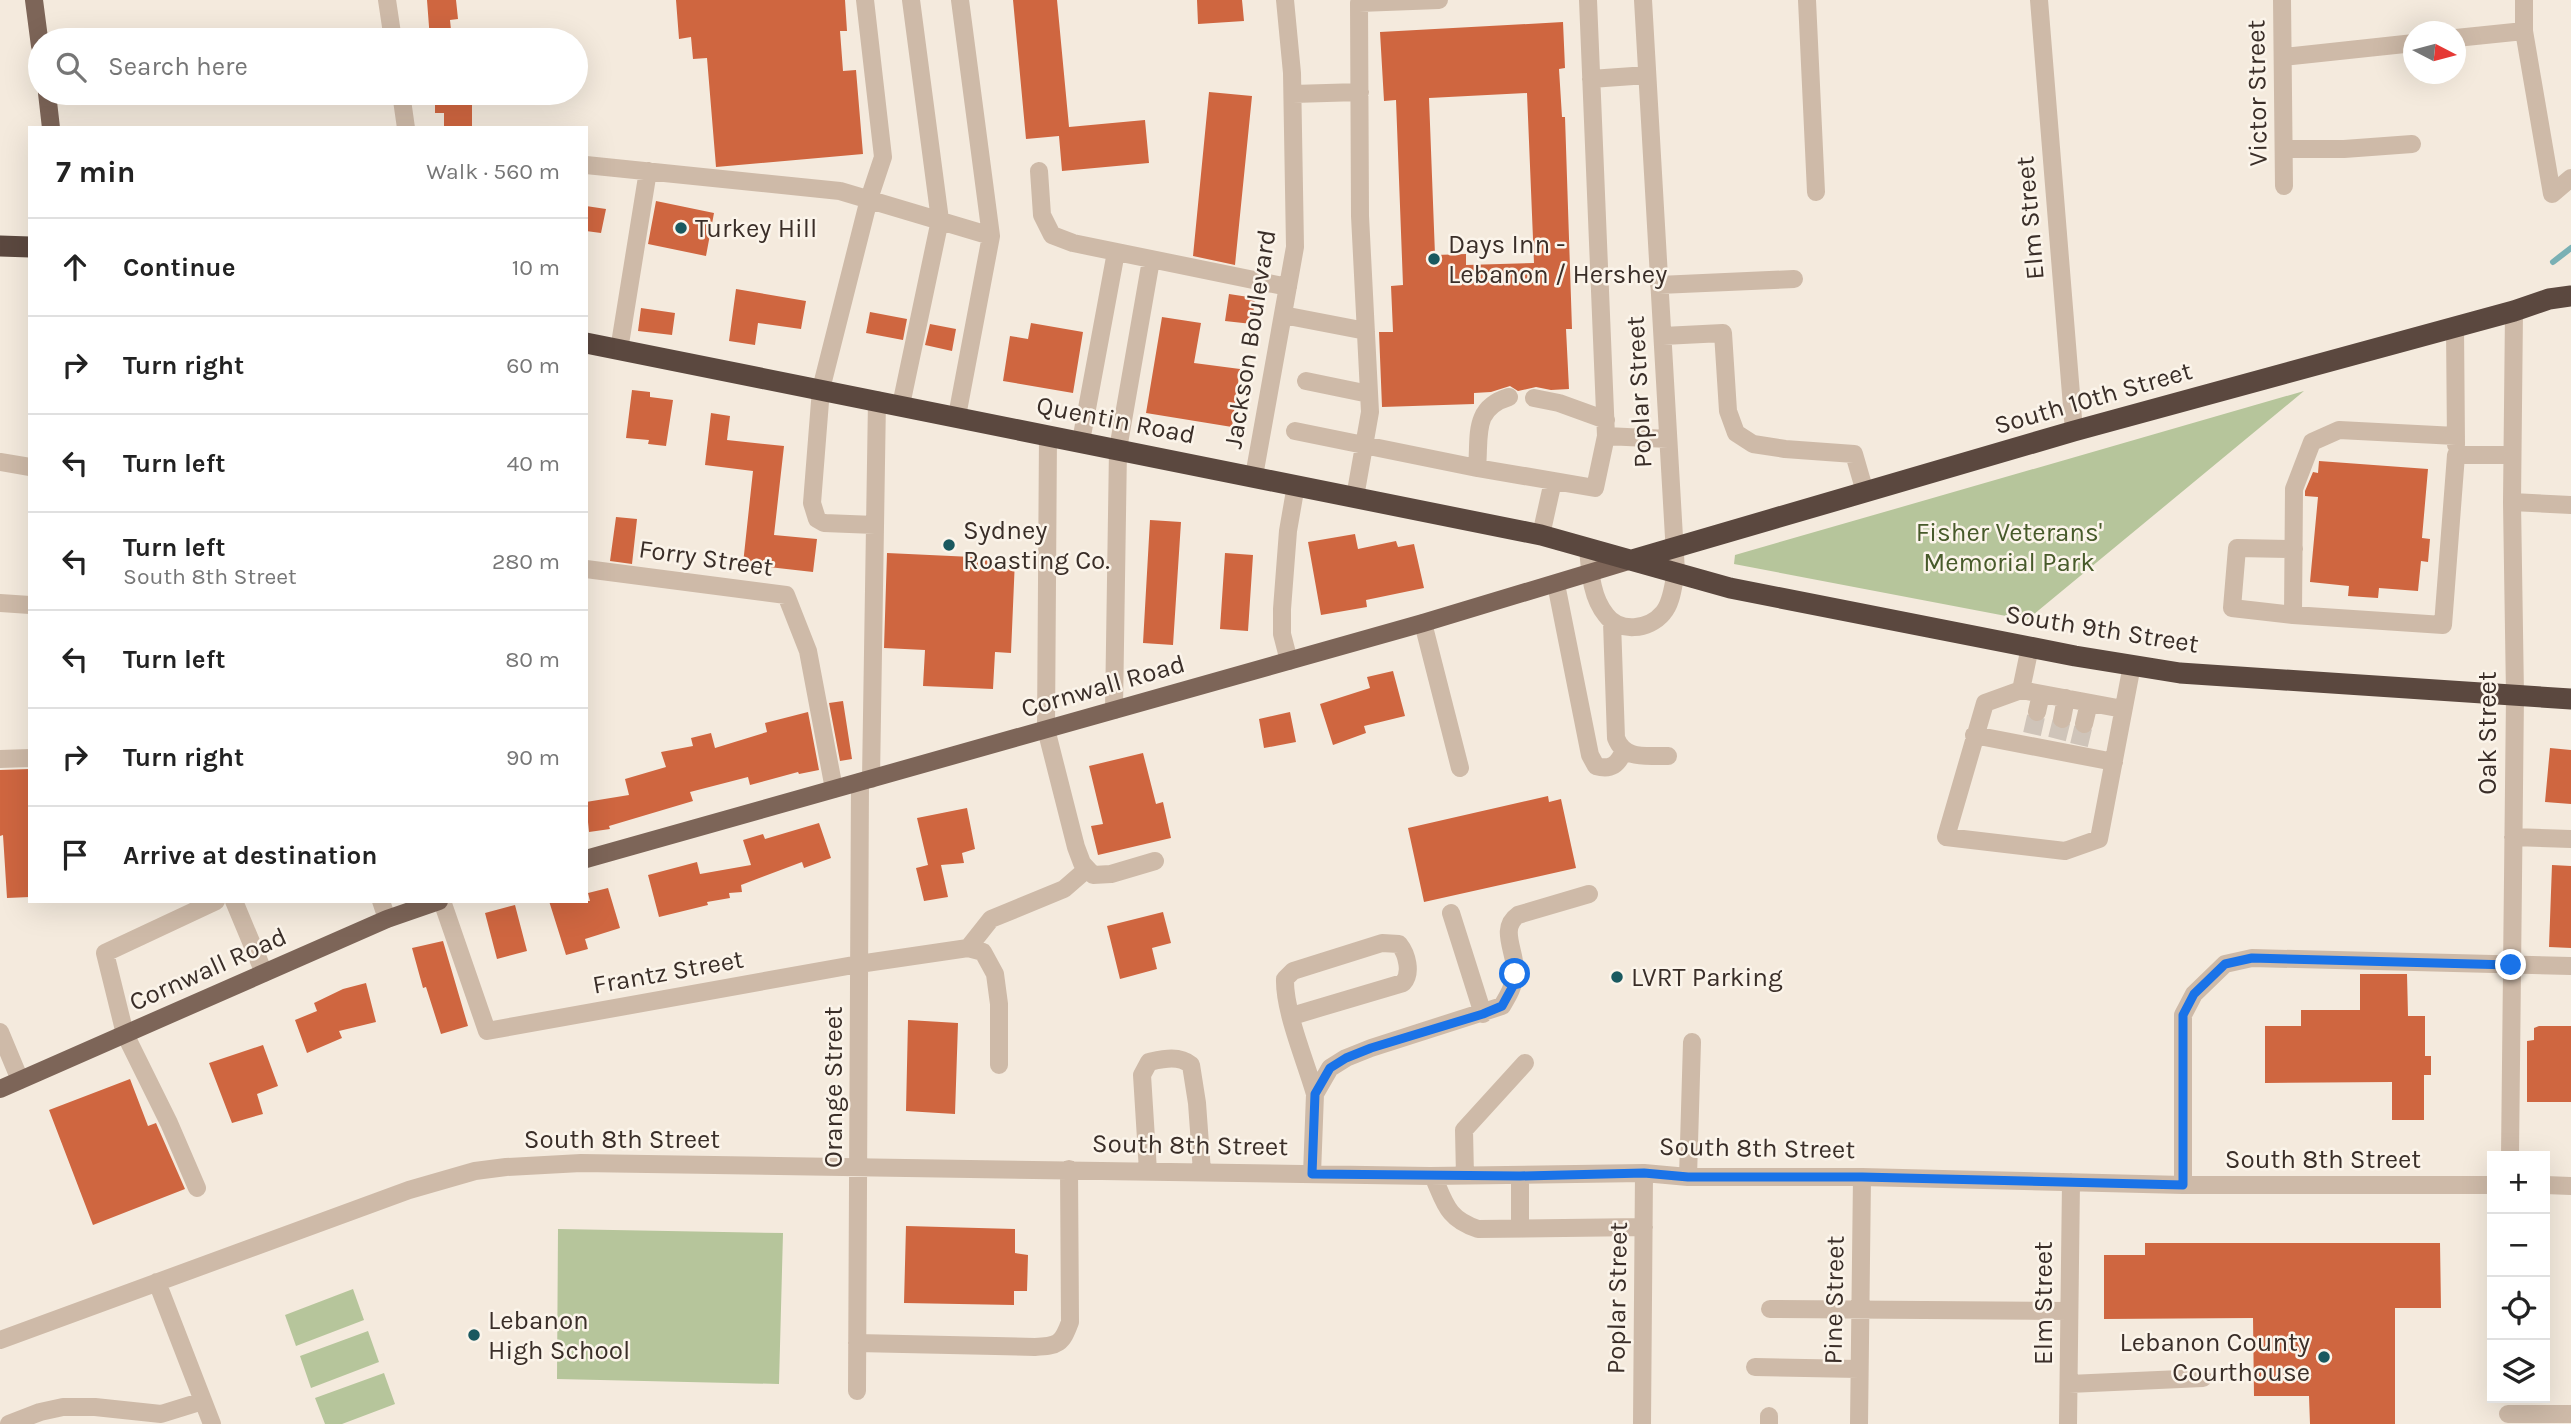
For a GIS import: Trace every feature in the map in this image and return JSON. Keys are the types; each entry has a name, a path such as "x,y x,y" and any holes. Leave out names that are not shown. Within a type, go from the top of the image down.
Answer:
{"highway":[{"path":"0,246 28,247"},
{"name":"South 10th Street","path":"1632,560 2074,431 2514,311 2549,299 2571,296"},
{"name":"Quentin Road","path":"588,343 1541,535 1632,560"},
{"name":"South 9th Street","path":"1632,560 1731,588 2030,647 2180,673 2571,699"}],"main road":[{"path":"34,0 38,28"},
{"path":"48,105 51,126"},
{"name":"Cornwall Road","path":"588,858 1423,623 1632,560"},
{"name":"Cornwall Road","path":"0,1088 387,919 434,903"}],"street":[{"path":"387,0 391,28"},
{"path":"865,0 883,157 869,199 821,389 814,512 817,519 824,523 875,525"},
{"path":"901,405 940,220 911,0"},
{"path":"957,416 991,236 960,0"},
{"name":"Jackson Boulevard","path":"1254,477 1295,247 1293,94 1285,0"},
{"path":"1355,497 1370,412 1360,216 1359,3 1439,0"},
{"path":"1295,431 1477,468 1595,488 1606,428 1588,0"},
{"name":"Poplar Street","path":"1643,0 1676,572"},
{"path":"1807,0 1816,191"},
{"name":"Elm Street","path":"2039,0 2074,431"},
{"name":"Victor Street","path":"2282,0 2284,186"},
{"path":"2524,0 2524,31 2552,194 2571,178"},
{"path":"2466,37 2524,31"},
{"path":"2283,57 2403,44"},
{"path":"1591,79 1647,75"},
{"path":"1293,94 1360,92"},
{"path":"403,105 406,126"},
{"path":"2284,149 2344,149 2412,144"},
{"path":"588,165 840,191 991,236"},
{"path":"619,349 648,171"},
{"path":"1040,171 1042,215 1052,235 1073,243 1288,287"},
{"path":"1081,442 1116,252"},
{"path":"1114,710 1118,449 1151,260"},
{"path":"1659,285 1794,279"},
{"name":"Oak Street","path":"2510,1151 2515,695 2512,502 2514,311"},
{"path":"1283,315 1366,331"},
{"path":"2294,549 2237,548 2232,608 2443,625 2456,456 2455,327"},
{"path":"1662,336 1723,334 1728,411 1737,433 1753,444 1854,454 1865,492"},
{"path":"1306,381 1369,394"},
{"path":"1477,468 1482,415 1495,401 1509,397"},
{"path":"1534,398 1559,403 1606,428 1668,439"},
{"name":"Orange Street","path":"856,1391 859,964 877,400"},
{"path":"2293,615 2294,489 2312,442 2339,430 2456,436"},
{"path":"1048,435 1046,729 1082,863 1093,875 1111,874 1155,861"},
{"path":"2456,456 2512,455"},
{"path":"0,462 28,467"},
{"path":"1541,535 1553,481"},
{"path":"1289,661 1282,635 1282,608 1288,531 1296,485"},
{"path":"2512,502 2571,505"},
{"path":"1588,548 1590,573 1598,601 1612,622 1619,626 1644,625 1662,614 1669,602 1676,572"},
{"name":"Forry Street","path":"588,569 786,595 808,651 834,789"},
{"path":"1556,584 1590,755 1595,766 1603,768 1612,767 1620,761 1623,752"},
{"path":"0,603 28,605"},
{"path":"1612,622 1616,738 1623,752 1628,754 1668,756"},
{"path":"1423,623 1460,768"},
{"path":"2021,690 2030,647"},
{"path":"2123,709 2021,690 1985,704 1945,837 2065,851 2099,839 2132,665"},
{"path":"2037,712 2041,694"},
{"path":"2062,719 2066,698"},
{"path":"2084,724 2089,703"},
{"path":"1974,735 2031,740 2078,750 2114,762"},
{"path":"0,759 28,758"},
{"path":"2513,837 2571,839"},
{"path":"999,1065 999,1004 995,974 983,952 968,948 990,919 1064,889 1087,869"},
{"path":"1315,1094 1330,1068 1346,1058 1502,1006 1513,986 1515,957 1507,931 1511,920 1518,915 1589,894"},
{"path":"197,1188 169,1123 125,1034 105,953 212,903"},
{"path":"235,903 264,973"},
{"path":"382,903 387,919"},
{"name":"Frantz Street","path":"441,903 486,1031 859,964 968,948"},
{"path":"1451,913 1483,1014"},
{"path":"1292,1016 1402,983 1407,978 1408,969 1402,948 1399,944 1382,943 1293,971 1285,979 1285,991 1292,1016 1315,1094 1312,1174"},
{"path":"2183,1185 2183,1015 2194,994 2225,964 2252,958 2571,966"},
{"path":"0,1032 20,1080"},
{"path":"1688,1177 1692,1042"},
{"path":"1148,1171 1142,1075 1149,1062 1168,1058 1186,1061 1191,1065 1202,1172"},
{"path":"1465,1176 1464,1130 1525,1063"},
{"name":"South 8th Street","path":"1,1339 370,1203 444,1179 485,1170 541,1164 859,1166 1433,1176 1644,1173 1688,1177 1862,1177 2183,1185 2487,1185"},
{"path":"857,1343 1035,1348 1053,1346 1064,1338 1070,1322 1069,1169"},
{"name":"Poplar Street","path":"1642,1424 1644,1173"},
{"path":"1433,1176 1445,1203 1460,1223 1478,1229 1644,1227"},
{"path":"1520,1176 1520,1228"},
{"name":"Pine Street","path":"1858,1424 1862,1177"},
{"name":"Elm Street","path":"2068,1424 2071,1182"},
{"path":"2550,1185 2571,1186"},
{"path":"158,1282 212,1424"},
{"path":"1770,1309 2069,1311"},
{"path":"1755,1367 1859,1369"},
{"path":"2069,1384 2203,1378"},
{"path":"9,1424 62,1407 95,1407 161,1414 203,1401"},
{"path":"2508,1412 2565,1418"}],"green space":[{"name":"Fisher Veterans' Memorial Park","path":"2304,391 2027,620 1734,564 1735,555"},
{"path":"558,1229 783,1233 779,1384 557,1379"},
{"path":"353,1289 364,1320 296,1346 285,1315"},
{"path":"368,1331 379,1362 311,1388 300,1356"},
{"path":"384,1373 395,1404 342,1424 325,1424 315,1398"}],"building":[{"path":"427,0 456,0 458,19 450,20 451,28 429,28"},
{"path":"676,0 845,0 847,31 840,31 843,71 856,70 863,154 716,167 707,58 693,59 691,37 679,39"},
{"path":"1013,0 1057,0 1069,127 1145,120 1149,163 1062,171 1059,136 1026,139"},
{"path":"1197,0 1242,0 1244,21 1198,24"},
{"name":"Days Inn - Lebanon / Hershey","path":"1563,22 1565,68 1559,69 1562,117 1565,117 1572,329 1566,329 1569,389 1536,387 1518,391 1510,386 1491,392 1474,393 1474,404 1382,407 1379,332 1393,332 1391,286 1403,285 1396,100 1384,101 1380,32","holes":["1527,93 1534,263 1466,265 1466,254 1435,255 1429,98"]},
{"path":"1209,92 1252,96 1235,265 1193,256"},
{"path":"435,105 472,105 472,126 444,126 444,113 435,113"},
{"name":"Turkey Hill","path":"656,201 714,213 706,256 648,244"},
{"path":"588,206 606,209 601,233 588,231"},
{"path":"736,289 806,301 801,329 758,323 755,345 729,341"},
{"path":"1229,294 1255,298 1252,324 1225,321"},
{"path":"641,308 675,313 672,335 638,331"},
{"path":"870,312 907,319 903,340 866,333"},
{"path":"1162,317 1201,323 1194,363 1240,369 1232,427 1146,413"},
{"path":"1031,323 1083,332 1073,393 1003,381 1010,336 1028,339"},
{"path":"930,324 956,329 952,351 925,345"},
{"path":"632,390 650,392 650,397 673,400 666,446 648,444 649,440 626,438"},
{"path":"711,413 730,416 727,440 784,446 774,535 817,539 813,572 743,564 753,471 705,465"},
{"path":"2319,461 2428,469 2422,538 2430,539 2428,562 2421,561 2418,591 2379,588 2378,598 2348,596 2349,586 2310,582 2318,497 2305,496 2305,491 2313,472 2318,473"},
{"path":"616,517 637,519 632,564 610,561"},
{"path":"1150,520 1181,522 1173,645 1143,643"},
{"path":"1355,534 1358,549 1396,541 1398,547 1414,544 1424,588 1366,600 1367,607 1321,615 1308,542"},
{"path":"887,553 1015,559 1011,653 995,652 993,689 923,686 925,650 884,648"},
{"path":"1225,553 1253,555 1248,631 1220,629"},
{"path":"1393,671 1405,716 1364,726 1366,733 1333,745 1320,704 1370,688 1367,677"},
{"path":"843,701 852,759 840,761 829,703"},
{"path":"808,712 819,770 798,772 750,785 748,777 690,792 693,801 609,826 610,829 589,832 588,802 629,795 625,779 666,767 661,752 693,746 691,738 711,733 715,748 767,732 765,723"},
{"path":"1290,712 1296,742 1264,748 1259,719"},
{"path":"2550,748 2571,750 2571,804 2545,802"},
{"path":"1143,753 1156,804 1163,802 1171,838 1098,855 1091,826 1103,824 1089,766"},
{"path":"28,769 28,897 7,898 3,835 0,836 0,770"},
{"path":"1548,796 1549,802 1561,799 1576,868 1424,902 1408,828"},
{"path":"967,808 975,849 962,853 964,863 941,865 948,897 924,901 916,868 928,865 917,818"},
{"path":"819,823 831,858 804,868 802,862 741,885 742,892 729,893 730,898 659,917 648,875 697,862 700,874 751,865 743,840 763,834 765,839"},
{"path":"2552,865 2571,866 2571,948 2549,947"},
{"path":"608,888 620,928 585,939 588,949 566,955 550,903 588,903 588,893"},
{"path":"515,905 527,951 497,959 485,913"},
{"path":"1163,912 1171,943 1152,948 1157,969 1120,979 1107,926"},
{"path":"443,941 468,1026 441,1034 426,987 423,988 412,948"},
{"path":"2360,974 2407,974 2408,1016 2425,1016 2425,1056 2431,1056 2431,1075 2424,1075 2424,1120 2392,1120 2392,1082 2265,1083 2265,1026 2301,1026 2301,1010 2360,1010"},
{"path":"366,983 376,1022 339,1031 342,1038 307,1053 295,1020 317,1011 314,1003 343,989"},
{"path":"908,1020 958,1023 955,1114 906,1111"},
{"path":"2571,1026 2571,1102 2527,1102 2527,1041 2534,1040 2534,1028"},
{"path":"263,1045 278,1086 257,1094 263,1114 232,1123 209,1063"},
{"path":"130,1079 148,1126 156,1123 185,1189 93,1225 49,1110"},
{"path":"906,1226 1015,1229 1015,1253 1028,1255 1027,1291 1014,1291 1014,1305 904,1303"},
{"name":"Lebanon County Courthouse","path":"2145,1243 2440,1243 2441,1308 2395,1308 2395,1424 2310,1424 2309,1396 2254,1396 2253,1318 2104,1319 2104,1255 2145,1255"}],"waterway":[{"path":"2553,262 2571,248"}],"tunnel":[{"path":"2032,734 2037,712"},
{"path":"2057,739 2062,719"},
{"path":"2079,745 2084,724"}],"place":[{"name":"Turkey Hill","path":"681,228"},
{"name":"Days Inn - Lebanon / Hershey","path":"1434,259"},
{"name":"Sydney Roasting Co.","path":"949,545"},
{"name":"LVRT Parking","path":"1617,977"},
{"name":"Lebanon High School","path":"474,1335"},
{"name":"Lebanon County Courthouse","path":"2324,1357"}],"route":[{"path":"1515,974 1513,986 1502,1006 1371,1048 1330,1068 1315,1094 1312,1174 1520,1176 1644,1173 1688,1177 1862,1177 2183,1185 2183,1015 2194,994 2225,964 2252,958 2511,965"}]}
